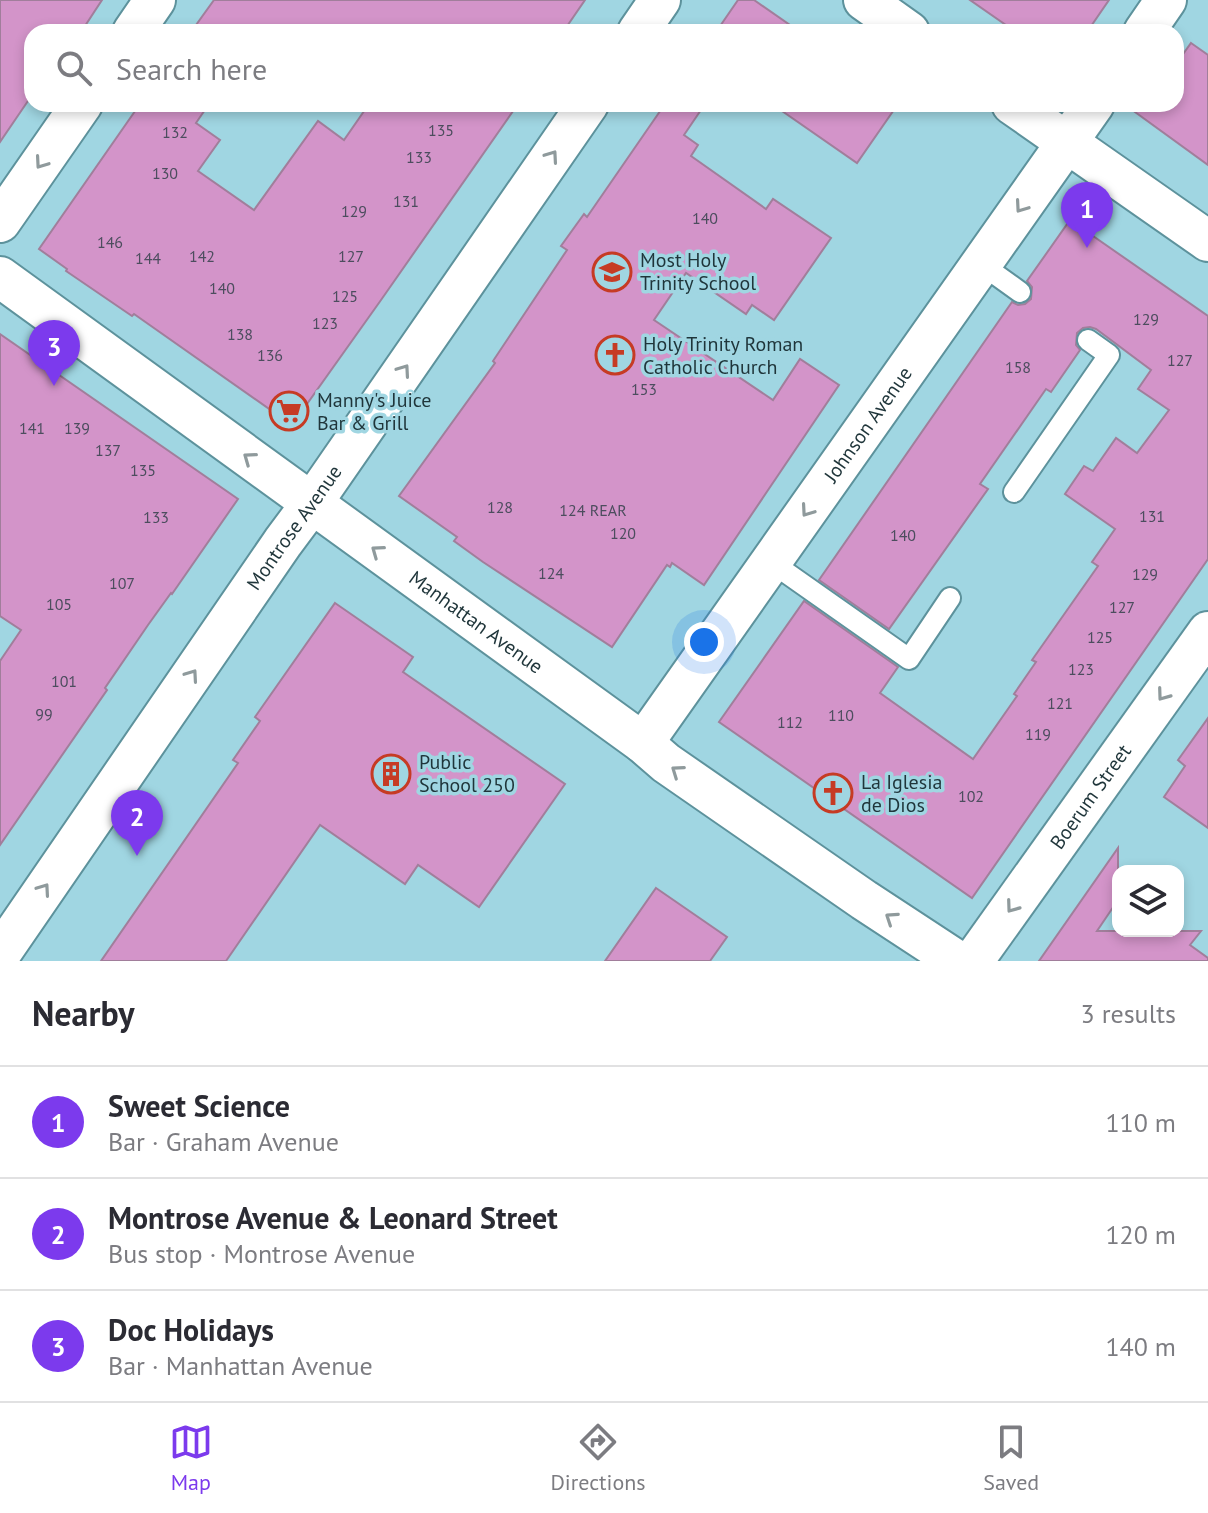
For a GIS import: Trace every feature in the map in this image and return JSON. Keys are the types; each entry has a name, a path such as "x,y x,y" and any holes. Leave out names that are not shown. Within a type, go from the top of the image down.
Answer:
{"street":[{"path":"138,24 155,0"},
{"path":"644,24 660,0"},
{"path":"864,0 898,24"},
{"path":"1150,24 1166,0"},
{"path":"0,222 76,112"},
{"name":"Montrose Avenue","path":"0,954 582,112"},
{"path":"1023,112 1208,241"},
{"name":"Johnson Avenue","path":"643,743 1088,112"},
{"name":"Manhattan Avenue","path":"0,277 643,743 666,763 957,961"},
{"name":"Boerum Street","path":"973,961 1208,632"}],"lane":[{"path":"981,264 1020,292"},
{"path":"1014,492 1109,355 1088,340"},
{"path":"771,562 909,659 950,598"}],"building":[{"path":"0,0 102,0 86,24 24,24 24,107 0,142"},
{"path":"214,0 585,0 568,24 197,24"},
{"path":"738,0 754,0 788,24 722,24"},
{"path":"970,0 1109,0 1092,24 1004,24"},
{"path":"1191,43 1208,55 1208,165 1135,112 1184,112 1184,53"},
{"path":"134,112 204,112 196,123 220,140 198,171 254,210 318,121 344,140 363,112 512,112 292,425 134,314 132,316 66,271 39,249"},
{"path":"659,112 700,112 684,135 698,145 691,156 766,209 773,199 831,238 774,320 752,305 746,314 686,273 654,320 773,400 800,359 839,385 704,585 672,563 670,567 667,565 612,647 483,562 454,541 457,537 399,496 495,363 493,361 567,250 561,246 584,214 587,217"},
{"path":"784,112 892,112 857,163"},
{"path":"1070,220 1208,316 1208,559 972,898 719,722 804,601 898,667 880,693 973,759 1017,696 1014,694 1036,662 1032,660 1098,566 1092,562 1115,529 1065,494 1084,466 1093,471 1116,438 1137,453 1169,410 1138,389 1151,370 1096,329 1083,328 1077,333 1076,345 1080,350 1051,392 1046,389 980,484 988,489 889,629 819,580 1012,302 1025,304 1031,299 1032,287 1027,281"},
{"path":"0,334 238,499 148,625 0,845 0,661 21,630 0,616"},
{"name":"Public School 250","path":"335,603 413,657 403,672 565,784 479,907 418,865 405,884 320,825 226,961 101,961 238,763 233,760 260,721 255,717"},
{"path":"1208,718 1208,828 1164,797 1185,766 1178,760"},
{"path":"1118,848 1118,865 1112,865 1112,909 1097,931 1112,931 1112,937 1184,937 1184,931 1201,931 1190,945 1208,958 1208,961 1039,961"},
{"path":"656,888 727,937 710,961 605,961"}],"place":[{"name":"Sweet Science","path":"1087,248"},
{"name":"Most Holy Trinity School","path":"612,272"},
{"name":"Holy Trinity Roman Catholic Church","path":"615,355"},
{"name":"Doc Holidays","path":"54,386"},
{"name":"Manny's Juice Bar & Grill","path":"289,411"},
{"name":"Public School 250","path":"391,774"},
{"name":"La Iglesia de Dios","path":"833,793"},
{"name":"Montrose Avenue & Leonard Street","path":"137,856"}]}
